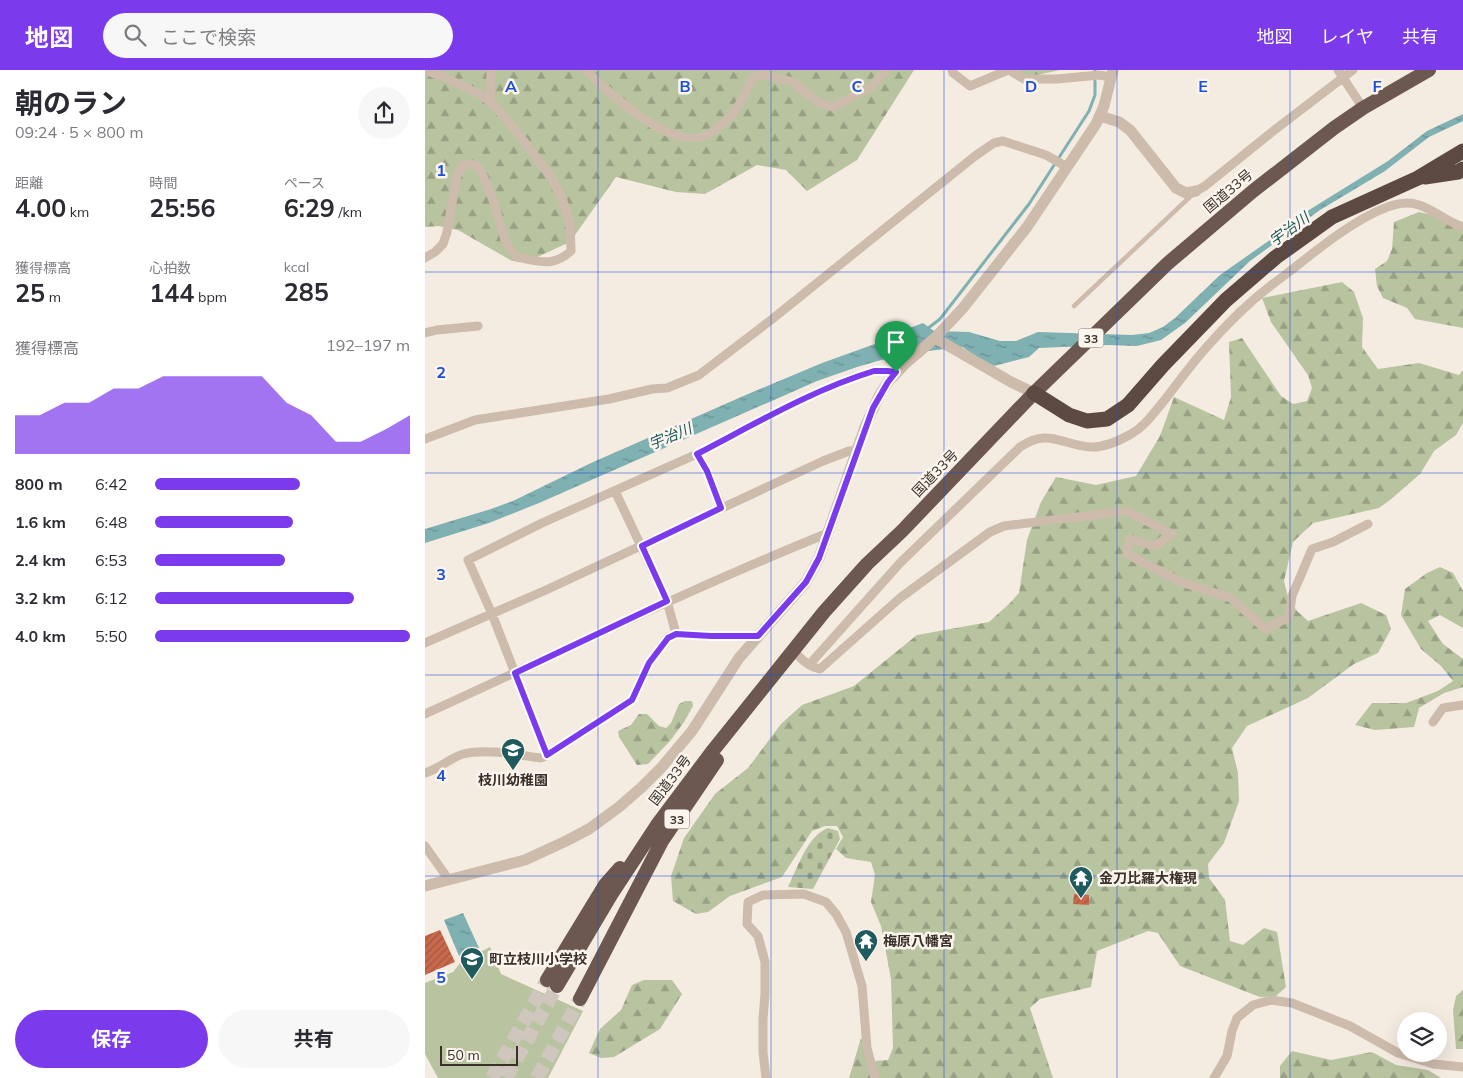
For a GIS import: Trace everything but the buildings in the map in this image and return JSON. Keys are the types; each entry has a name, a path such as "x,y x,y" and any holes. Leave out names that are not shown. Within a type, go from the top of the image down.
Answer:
{"highway":[{"name":"国道33号","path":"551,983 605,885 657,825 711,753 824,612 867,564 902,532 1034,393 1174,258 1289,162 1334,128 1363,108 1429,70"},
{"path":"1034,393 1069,415 1087,421 1107,419 1128,406 1163,365 1226,300 1276,257 1332,217 1418,178 1463,151"},
{"path":"1418,178 1457,172 1463,169"},
{"name":"33","path":"580,998 662,841 793,651"}],"street":[{"path":"425,70 483,96 495,106 517,132 551,177 563,201 569,224 571,251 562,259 547,263 516,257 506,243 493,200 482,173 476,165 464,164 457,175 447,232 443,244 425,258"},
{"path":"490,102 491,70"},
{"path":"586,70 607,90 647,121 680,137 701,137 720,126 734,113 754,76 766,75 793,82 819,103 833,107 871,87 886,70"},
{"path":"425,886 525,860 547,851 589,829 619,807 661,768 692,731 739,658 806,582 819,558 829,533 873,408 888,382 896,372 935,338 963,308 1022,234 1092,131 1100,116 1112,73 1099,75 1085,74 1057,79 1024,79 1008,70 970,86 953,74 952,70"},
{"path":"1100,116 1119,122 1130,130 1176,188 1186,193 1196,191 1205,186 1340,74 1353,70"},
{"path":"1340,74 1363,108"},
{"path":"425,440 475,420 667,388 699,375 994,143 1003,141 1046,155 1067,167"},
{"path":"809,665 905,558 1029,440 1042,437 1090,447 1100,447 1116,443 1133,433 1146,423 1205,349 1250,303 1334,237 1370,215 1392,206 1409,202 1463,227"},
{"path":"425,333 478,326"},
{"path":"935,338 1011,382 1034,393"},
{"path":"547,755 492,614 468,560 542,523 697,454 794,403 854,377 874,371 896,372"},
{"path":"425,644 642,546 823,461 849,451 857,450"},
{"path":"697,454 707,471 721,508"},
{"path":"615,490 667,601 676,634"},
{"path":"793,651 813,668 820,668 900,598 990,532 1004,526 1127,512 1173,534 1155,546 1131,539 1127,554 1181,582 1231,598 1265,629 1289,617 1292,596 1312,550 1333,542 1368,524"},
{"path":"425,714 667,601 829,533"},
{"path":"425,773 462,755 478,752 541,758 547,755 632,700 649,663 668,638 676,634 758,636"},
{"path":"1433,722 1443,708 1463,705"},
{"path":"425,846 449,880"},
{"path":"766,1078 763,1052 765,962 758,936 747,924 748,902 763,895 804,894 826,902 836,914 846,932 863,986 867,1048 875,1078"},
{"path":"1214,1078 1227,1056 1232,1031 1237,1018 1253,1005 1271,1000 1292,1003 1350,1026 1398,1053 1433,1064 1463,1067"}],"lane":[{"path":"1074,306 1196,191"}],"green space":[{"path":"425,70 914,70 857,160 807,191 786,170 757,165 705,194 676,192 616,177 570,242 533,259 512,261 458,230 438,226 425,227"},
{"path":"1018,70 1060,70 1024,78"},
{"path":"1419,212 1432,215 1463,230 1463,328 1415,319 1407,308 1383,298 1377,286 1375,269 1387,261 1392,249 1394,222"},
{"path":"1342,282 1354,292 1363,318 1362,347 1378,369 1419,363 1459,375 1463,370 1463,423 1456,435 1434,451 1420,474 1379,508 1313,523 1293,542 1284,581 1289,601 1308,621 1361,603 1386,615 1391,629 1378,653 1354,664 1308,698 1247,726 1232,748 1238,773 1239,801 1224,843 1208,864 1209,878 1225,900 1230,941 1243,945 1264,928 1277,932 1286,987 1276,996 1260,997 1180,966 1158,933 1148,931 1097,951 1091,987 1040,999 1030,1008 1053,1078 849,1078 861,1038 875,1061 888,1060 893,1048 891,979 881,926 871,902 875,875 871,862 846,858 836,849 843,837 837,826 825,826 812,831 782,877 730,896 708,912 696,914 673,901 671,876 684,838 715,794 748,768 781,724 802,705 854,686 917,635 989,622 1010,603 1019,593 1027,540 1041,502 1056,477 1096,485 1136,476 1160,436 1174,397 1224,420 1231,397 1229,342 1242,338 1281,396 1293,404 1307,401 1312,388 1308,375 1271,322 1262,298"},
{"path":"1440,567 1453,573 1463,591 1463,628 1440,615 1428,621 1443,644 1463,659 1463,687 1444,693 1419,708 1414,727 1375,730 1355,725 1372,703 1406,703 1438,691 1453,681 1441,666 1421,649 1401,615 1405,589 1427,573"},
{"path":"685,701 692,701 693,706 670,741 648,764 637,765 619,737 618,731 631,725 639,714 647,714 659,726 666,728 671,723 679,704"},
{"path":"828,828 838,831 840,839 813,889 788,887 809,845 814,838"},
{"name":"町立枝川小学校","path":"490,947 501,974 583,1011 548,1078 438,1078 425,1054 425,983 453,972 461,962"},
{"path":"644,980 672,980 682,994 660,1029 614,1057 601,1058 589,1053 600,1029 621,1010 632,985"},
{"path":"1463,990 1463,1049 1456,1049 1453,1010 1456,996"},
{"path":"1292,1051 1331,1060 1372,1052 1396,1065 1428,1070 1441,1078 1280,1078 1280,1066"}],"water":[{"name":"宇治川","path":"1463,114 1463,121 1429,137 1385,171 1320,210 1250,261 1185,323 1161,340 1137,346 1107,345 1039,348 1029,357 994,366 977,358 963,347 902,354 817,381 539,503 489,523 425,543 425,529 515,500 591,463 748,394 822,363 886,340 886,337 923,323 934,331 969,332 1000,341 1016,341 1038,332 1132,335 1149,333 1163,327 1175,318 1220,275 1290,226 1309,210 1388,161 1427,131"},
{"path":"463,913 479,948 459,956 444,920"}],"waterway":[{"path":"927,329 940,319 1029,204 1089,111 1095,95 1095,70"}],"tunnel":[{"path":"492,1078 547,980"},
{"path":"506,1078 557,986"},
{"path":"537,1078 580,999"}],"place":[{"name":"枝川幼稚園","path":"513,771"},
{"name":"金刀比羅大権現","path":"1081,899"},
{"name":"梅原八幡宮","path":"866,962"},
{"name":"町立枝川小学校","path":"472,980"}],"route":[{"path":"874,371 896,372 879,396 865,427 819,558 806,582 758,636 676,634 668,638 649,663 632,700 547,755 515,673 667,601 642,546 721,508 707,471 697,454 794,403 854,377 874,371"}]}
